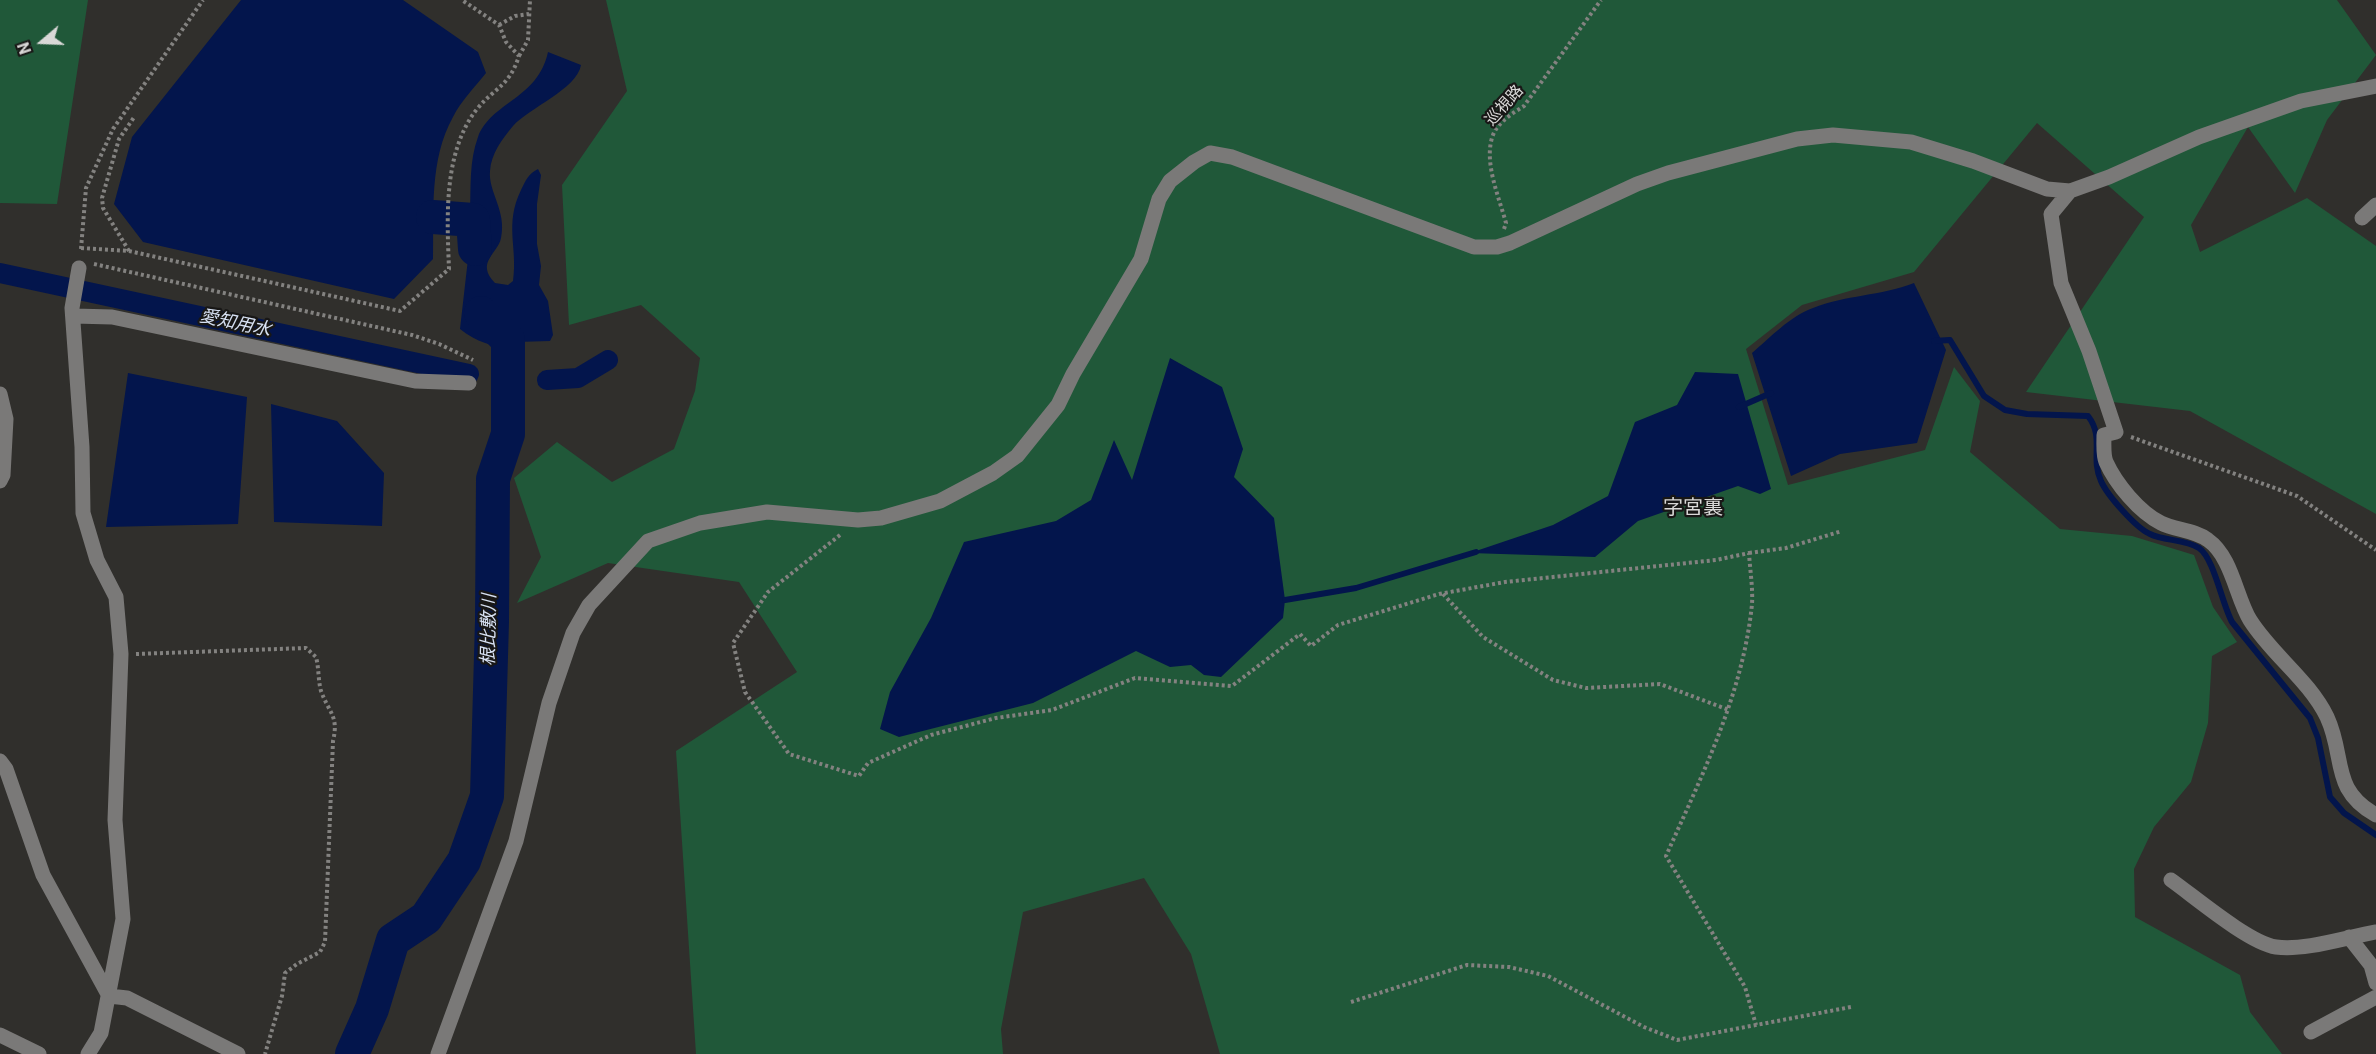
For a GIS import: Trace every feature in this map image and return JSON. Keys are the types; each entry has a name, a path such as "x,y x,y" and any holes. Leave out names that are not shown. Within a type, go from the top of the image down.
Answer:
{"street":[{"path":"438,1054 516,841 552,693 573,633 589,605 648,541 700,523 767,512 858,520 881,518 940,501 993,473 1017,456 1058,405 1072,374 1141,260 1159,199 1170,181 1194,162 1210,153 1232,157 1474,247 1497,247 1550,226 1637,184 1668,173 1797,139 1833,135 1911,142 1973,161 2047,189 2070,191 2109,177 2199,137 2301,101 2376,86"},
{"path":"2070,191 2050,214 2061,283 2090,351 2116,432 2104,435 2105,460 2118,482 2142,510 2161,523 2208,540 2223,558 2250,621 2294,670 2327,718 2346,788 2361,807 2376,815"},
{"path":"2362,218 2376,206"},
{"path":"80,262 73,312 82,447 83,513 97,560 116,597 121,654 115,820 123,919 101,1033 88,1054"},
{"path":"73,312 112,318 415,381 469,383"},
{"path":"0,394 6,419 3,475 0,481"},
{"path":"0,760 6,769 43,875 109,996"},
{"path":"2171,880 2222,917 2274,947 2291,948 2376,932"},
{"path":"2349,937 2371,964 2376,983"},
{"path":"109,996 127,998 238,1054"},
{"path":"2311,1032 2376,998"},
{"path":"0,1035 39,1054"}],"path":[{"path":"203,0 113,129 86,188 80,262 412,335 439,344 473,360"},
{"path":"462,0 499,25 506,42 519,56"},
{"path":"81,248 129,251 400,311 449,269 448,228 451,178 464,134 477,109 513,75 519,56 528,40 530,0"},
{"name":"巡視路","path":"1497,247 1506,223 1491,162 1493,134 1507,117 1524,106 1601,0"},
{"path":"499,25 515,16 529,14"},
{"path":"129,251 103,208 102,198 119,140 135,116"},
{"path":"2116,432 2297,496 2376,550"},
{"path":"858,520 768,592 733,643 745,692 789,754 858,776 868,763 931,735 996,718 1052,710 1135,678 1232,686 1300,634 1311,646 1338,625 1443,594 1505,582 1716,560 1786,548 1842,531"},
{"path":"1749,554 1752,602 1743,664 1729,710 1666,856 1745,987 1756,1025"},
{"path":"1443,594 1483,637 1552,680 1586,688 1660,684 1729,710"},
{"path":"121,654 306,648 316,657 320,689 332,710 337,727 333,741 331,838 325,942 320,952 285,973 282,996 265,1054"},
{"path":"1351,1002 1467,965 1509,967 1548,976 1644,1027 1677,1040 1851,1007"}],"green space":[{"path":"0,0 88,0 57,204 0,203"},
{"path":"606,0 2337,0 2376,55 2327,120 2295,193 2248,127 2191,225 2200,252 2307,198 2376,246 2376,514 2190,411 2026,392 2144,217 2037,123 1914,272 1802,305 1746,349 1788,485 1925,450 1954,367 1980,401 1970,452 2060,529 2132,536 2194,555 2213,607 2237,642 2212,656 2208,723 2191,782 2154,827 2134,869 2135,917 2240,975 2250,1012 2282,1054 1220,1054 1191,954 1144,878 1023,912 1001,1029 1003,1054 696,1054 676,751 797,672 739,582 608,563 517,603 541,557 514,478 557,442 612,482 674,449 695,391 700,358 641,305 569,325 562,185 627,91"}],"shaded area":[{"path":"241,0 403,0 478,52 486,73 456,111 445,134 436,168 433,259 394,299 143,242 114,204 132,137"},
{"path":"548,52 581,65 578,74 571,82 513,126 495,153 490,179 500,210 502,228 499,244 489,259 487,269 495,283 508,285 513,281 513,214 526,180 538,169 541,175 537,204 537,244 541,266 539,285 548,301 553,335 550,341 516,342 514,348 499,346 485,343 460,329 469,250 467,229 454,226 456,213 470,212 473,155 484,125 535,80 543,68"},
{"path":"1914,283 1946,350 1917,443 1840,454 1791,476 1752,353 1788,322 1813,308"},
{"path":"1170,358 1222,387 1243,449 1234,477 1274,518 1285,600 1283,618 1221,677 1204,675 1191,665 1170,667 1136,651 1033,703 899,737 880,729 890,692 931,618 964,542 1056,521 1091,500 1114,440 1132,480"},
{"path":"1695,372 1738,374 1771,489 1760,494 1738,486 1638,521 1595,557 1470,553 1553,525 1608,496 1635,422 1677,405"},
{"path":"128,373 247,397 238,524 106,527"},
{"path":"271,404 337,421 384,473 382,526 274,522"}],"waterway":[{"name":"根比敷川","path":"433,217 473,220 475,249"},
{"name":"愛知用水","path":"0,273 469,374"},
{"name":"根比敷川","path":"352,1054 372,1009 393,940 426,918 464,861 487,796 493,479 508,434 508,340 481,313"},
{"path":"1934,341 1950,340 1984,396 2005,410 2027,414 2088,416 2096,432 2098,472 2109,494 2144,531 2193,545 2204,553 2232,622 2310,718 2318,738 2330,797 2344,813 2376,835"},
{"name":"愛知用水","path":"547,380 578,378 608,360"},
{"path":"1739,407 1771,393"},
{"path":"1285,600 1356,588 1476,552"}],"district":[{"name":"字宮裏","path":"1693,509"}]}
